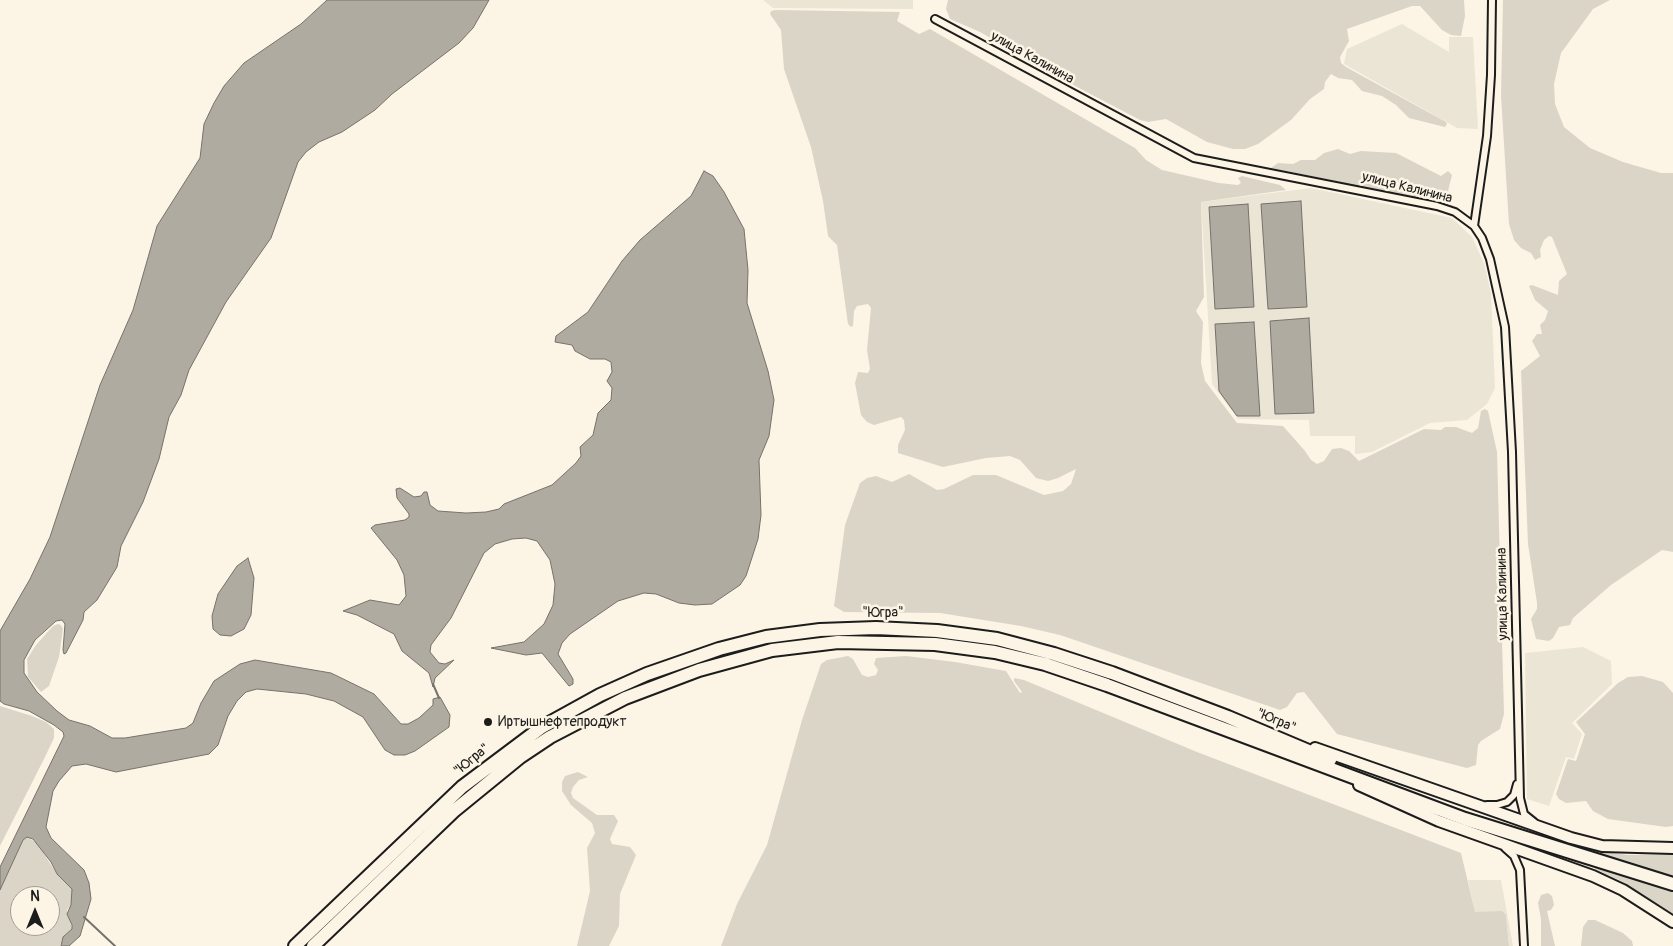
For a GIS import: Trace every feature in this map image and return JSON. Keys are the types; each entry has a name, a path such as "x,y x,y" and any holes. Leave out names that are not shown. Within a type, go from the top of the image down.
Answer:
{"highway":[{"name":"\"Югра\"","path":"295,946 437,809 486,767 535,732 573,709 624,684 688,659 741,643 794,633 846,628 910,628 971,635 1025,646 1082,662 1225,723 1465,819 1673,884"},
{"name":"\"Югра\"","path":"313,946 455,810 520,757 582,719 625,698 699,670 748,656 795,646 863,641 911,642 975,649 1065,670 1225,723"}],"main road":[{"path":"1225,723 1602,846 1673,848"},
{"path":"1225,723 1416,812 1593,876 1623,890 1673,922"}],"street":[{"path":"1474,226 1487,136 1491,69 1492,0"},
{"name":"улица Калинина","path":"935,19 1194,158 1437,206 1461,216 1474,226 1486,246 1496,281 1507,354 1522,808 1528,818 1541,827"},
{"path":"1472,803 1497,805 1507,802 1514,795 1520,773"},
{"path":"1493,841 1511,853 1520,870 1524,946"}],"shaded area":[{"path":"327,0 489,0 473,28 459,43 392,94 375,110 342,132 319,142 306,152 298,162 271,238 226,302 189,370 181,395 169,417 159,459 143,502 121,546 117,567 97,600 84,612 83,620 66,653 64,654 63,650 65,624 62,620 56,621 35,640 24,660 24,673 37,692 69,720 90,726 112,738 125,738 186,728 193,723 201,703 214,681 240,664 255,660 331,673 374,694 401,724 408,724 419,718 433,705 433,699 440,697 450,715 449,727 415,751 405,755 394,755 385,750 363,717 334,701 306,694 257,689 246,692 237,701 228,716 218,745 209,754 116,772 86,764 72,766 53,791 46,827 51,838 84,870 89,883 91,899 80,936 69,946 61,946 63,937 72,929 67,914 71,905 72,889 57,874 51,862 33,839 27,837 23,840 0,890 0,867 64,736 63,732 54,725 29,711 4,704 0,701 0,631 30,579 50,537 100,385 133,310 157,226 200,158 204,124 214,103 224,86 244,63 301,24"},
{"path":"763,0 913,0 913,9 773,8"},
{"path":"948,0 1464,0 1465,16 1461,36 1451,35 1442,30 1420,6 1412,6 1347,29 1349,41 1340,57 1341,63 1346,67 1446,122 1445,127 1409,118 1396,105 1382,96 1362,91 1352,80 1338,78 1331,74 1325,82 1324,89 1310,99 1291,120 1258,144 1245,149 1233,149 1207,142 1166,119 1148,122 1140,120 980,32 950,19 946,9"},
{"path":"1503,0 1610,0 1593,9 1561,53 1554,84 1555,104 1564,127 1590,148 1623,162 1661,173 1673,173 1673,552 1662,550 1611,585 1573,618 1570,625 1559,627 1553,638 1549,641 1536,639 1531,619 1537,609 1537,603 1528,544 1521,371 1540,356 1532,341 1537,334 1542,334 1540,325 1545,320 1548,311 1535,300 1529,286 1532,285 1558,295 1559,281 1567,274 1552,237 1549,236 1544,240 1540,250 1541,257 1535,260 1531,253 1521,248 1514,240 1509,224 1501,96"},
{"path":"771,11 900,12 897,21 919,34 930,29 1135,148 1146,160 1162,170 1219,183 1238,185 1241,183 1238,178 1242,176 1280,185 1286,190 1201,202 1204,297 1196,311 1203,322 1201,363 1205,381 1237,423 1283,426 1311,460 1317,464 1324,461 1332,449 1341,448 1349,451 1359,461 1424,429 1441,430 1445,427 1456,427 1472,433 1478,428 1481,411 1485,409 1488,411 1497,452 1504,714 1500,729 1478,745 1476,765 1467,768 1337,734 1304,692 1297,693 1287,707 1280,710 1060,635 1021,626 940,613 844,612 834,606 845,525 860,483 867,478 876,476 892,482 909,474 937,490 944,489 973,475 996,475 1044,495 1063,491 1071,484 1076,469 1048,481 1036,478 1020,460 1010,456 986,458 943,467 898,453 898,445 905,430 904,420 901,417 874,425 867,422 861,415 855,383 858,372 868,373 870,369 867,350 871,308 868,304 857,306 854,311 853,326 851,327 848,324 837,245 828,236 823,201 811,147 784,69 781,30 770,14"},
{"path":"1402,24 1449,52 1449,37 1473,37 1478,129 1457,128 1344,64 1347,49"},
{"path":"1338,149 1350,154 1361,151 1396,153 1441,176 1448,171 1452,175 1448,191 1452,199 1449,201 1438,197 1422,199 1271,168 1278,163 1293,164 1301,160 1315,160 1324,153"},
{"path":"704,171 713,176 744,229 748,270 747,303 768,371 774,400 769,436 759,460 761,515 758,539 746,576 740,585 712,604 695,605 679,603 656,594 644,593 618,601 570,634 562,643 558,654 573,679 573,684 569,686 542,653 526,655 491,648 524,642 544,624 553,605 555,584 550,560 537,541 526,538 512,539 495,544 484,553 451,618 431,645 430,652 439,663 445,664 454,660 435,678 433,687 429,673 402,651 394,634 357,615 343,611 370,600 399,605 406,596 404,575 397,560 371,528 375,525 405,520 409,517 409,514 397,498 396,489 400,488 414,497 421,496 424,492 427,492 430,505 438,511 486,512 499,509 504,504 552,485 576,463 581,456 580,447 593,435 598,413 611,400 612,388 607,381 612,372 611,362 605,359 590,359 575,351 572,345 555,342 556,336 588,312 622,261 640,240 691,196"},
{"path":"1311,188 1452,218 1472,237 1484,263 1491,293 1495,388 1487,404 1467,420 1430,423 1372,452 1355,454 1355,436 1310,436 1309,420 1238,419 1212,384 1201,202"},
{"path":"1301,201 1307,307 1268,309 1261,204"},
{"path":"1248,204 1254,307 1215,309 1209,207"},
{"path":"1309,318 1314,413 1275,414 1270,321"},
{"path":"1254,322 1260,416 1237,416 1219,391 1215,324"},
{"path":"248,558 254,578 251,615 244,629 231,636 220,635 213,629 212,616 218,594 237,566"},
{"path":"58,624 63,629 59,657 49,686 41,692 28,677 27,659 36,645 53,626"},
{"path":"1583,647 1611,661 1612,684 1572,723 1582,734 1574,759 1566,757 1549,806 1527,799 1525,653"},
{"path":"848,656 853,659 862,675 868,677 876,675 878,670 874,664 876,658 906,656 1006,671 1020,693 1022,692 1014,678 1024,680 1197,752 1461,853 1475,912 1502,911 1506,915 1509,946 721,946 737,904 767,845 802,720 821,664 827,660"},
{"path":"1642,676 1663,682 1673,693 1673,826 1666,827 1608,819 1593,811 1586,801 1566,803 1559,799 1556,794 1568,759 1576,761 1585,734 1576,722 1618,683 1628,677"},
{"path":"0,706 46,722 54,729 54,738 0,846"},
{"path":"578,772 588,777 579,780 573,787 571,793 573,798 597,815 614,815 618,821 610,839 612,844 630,847 636,855 620,894 619,926 609,946 577,946 590,891 587,848 595,833 592,823 571,805 562,791 562,782 565,776"},
{"path":"27,837 37,843 57,874 72,889 71,905 67,910 72,929 63,937 60,946 0,946 0,890 23,840"},
{"path":"1601,851 1627,855 1673,854 1673,914 1621,881 1595,869"},
{"path":"1468,880 1501,880 1513,946 1509,946 1506,915 1475,913"},
{"path":"1548,893 1552,896 1554,905 1551,910 1547,911 1555,946 1541,946 1541,919 1538,903 1541,895"},
{"path":"1588,920 1595,920 1623,933 1632,941 1633,946 1581,946 1583,927"}],"waterway":[{"path":"433,684 439,698"},
{"path":"84,917 115,946"}],"place":[{"name":"Иртышнефтепродукт","path":"488,722"}]}
